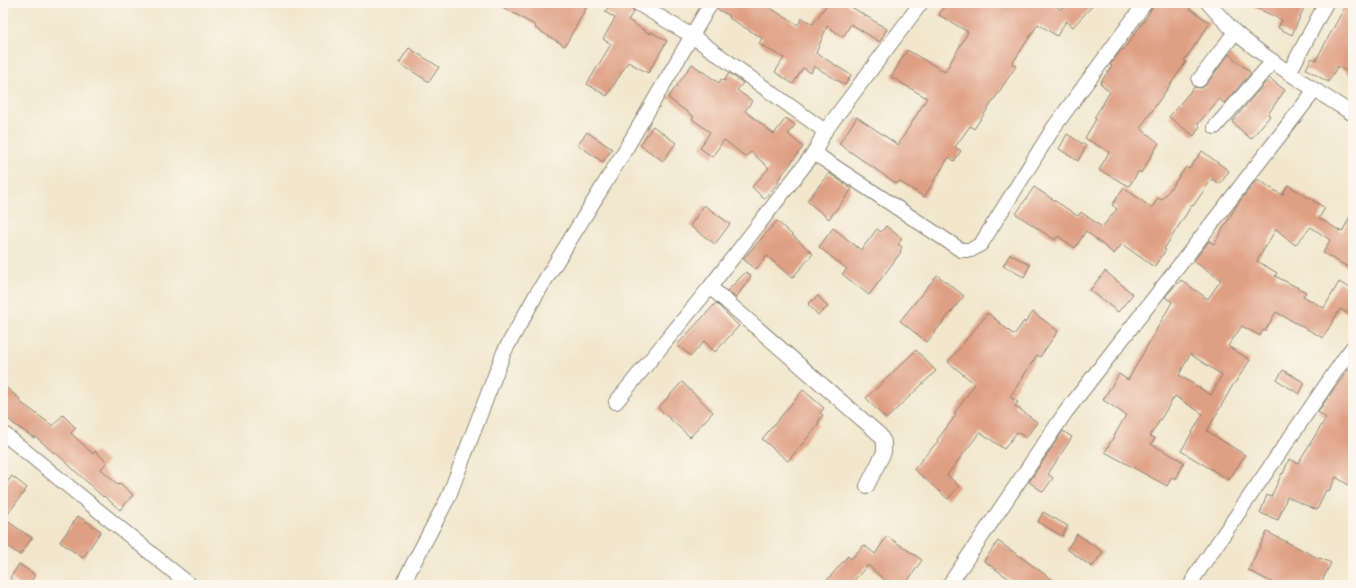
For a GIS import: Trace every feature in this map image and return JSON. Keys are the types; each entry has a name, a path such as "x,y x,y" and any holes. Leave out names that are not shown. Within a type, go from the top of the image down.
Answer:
{"street":[{"path":"637,3 692,36 825,131"},
{"path":"402,585 448,498 504,352 536,295 621,157 711,3"},
{"path":"616,402 710,286 814,153 825,131 922,3"},
{"path":"814,153 961,250 971,250 981,244 1054,127 1145,3"},
{"path":"1208,3 1235,32 1289,73 1353,114"},
{"path":"1289,73 1326,3"},
{"path":"1198,80 1235,32"},
{"path":"1215,127 1273,61"},
{"path":"949,585 1065,413 1315,90"},
{"path":"710,286 880,436 884,442 884,452 866,486"},
{"path":"1191,585 1195,576 1351,355"},
{"path":"3,433 190,585"}],"building":[{"path":"496,3 589,3 565,46 535,28 536,26"},
{"path":"611,3 625,3 634,11 628,20 650,34 651,32 667,41 648,73 628,62 607,96 587,84 611,44 603,39 615,18 605,12"},
{"path":"719,3 762,3 798,25 802,18 813,24 828,3 845,3 887,29 880,42 851,24 843,37 827,26 816,53 851,75 845,85 814,66 811,73 803,68 793,84 775,72 784,58 759,44 762,38 717,9"},
{"path":"946,3 1050,3 1061,9 1067,3 1095,3 1073,27 1066,21 1057,36 1038,24 1012,64 1016,66 993,101 974,129 970,126 955,147 961,151 954,161 949,157 924,197 899,181 897,184 839,144 857,117 898,145 927,98 891,77 907,50 945,72 968,32 939,15"},
{"path":"1154,3 1182,3 1210,23 1184,61 1186,62 1140,128 1159,143 1141,173 1139,171 1129,186 1099,170 1109,152 1085,138 1096,119 1094,118 1110,92 1100,83 1112,66 1110,65 1122,49 1123,50 1148,15"},
{"path":"1246,3 1306,3 1292,35 1278,28 1282,20"},
{"path":"1347,3 1353,3 1353,76 1338,66 1328,82 1306,69 1312,58 1316,60"},
{"path":"409,48 439,67 429,82 399,63"},
{"path":"1229,54 1251,73 1224,103 1219,99 1198,124 1200,126 1194,136 1169,117 1194,87 1202,88 1206,85"},
{"path":"692,64 719,83 721,79 724,81 729,73 743,83 737,90 752,101 745,111 774,134 786,118 795,125 788,134 803,147 778,180 779,182 764,199 752,187 769,168 751,152 746,157 724,140 712,157 700,148 710,132 692,119 694,117 668,98"},
{"path":"1269,78 1285,90 1268,114 1270,116 1251,139 1232,122"},
{"path":"653,126 676,143 663,161 640,145"},
{"path":"587,132 612,149 603,162 578,145"},
{"path":"1067,134 1086,146 1078,161 1059,149"},
{"path":"1202,151 1229,171 1220,184 1212,179 1193,206 1192,205 1164,249 1166,250 1154,267 1122,244 1114,254 1086,231 1075,248 1058,236 1055,240 1016,214 1034,187 1078,216 1081,212 1102,227 1117,209 1112,205 1124,188 1152,208 1158,198 1162,200 1186,167 1189,169"},
{"path":"829,173 852,189 829,219 807,201"},
{"path":"1257,179 1282,195 1288,185 1325,208 1319,218 1342,232 1353,211 1353,270 1323,253 1330,240 1311,227 1295,245 1276,229 1257,261 1277,273 1275,276 1306,292 1303,296 1324,308 1339,282 1353,290 1353,316 1340,309 1323,338 1276,312 1265,331 1263,330 1260,336 1242,326 1228,346 1250,360 1234,383 1207,431 1245,455 1229,480 1181,451 1203,414 1175,396 1150,436 1155,438 1151,444 1184,462 1176,479 1172,477 1167,486 1105,452 1126,415 1103,400 1119,374 1128,380 1172,302 1165,297 1177,283 1178,284 1181,280 1208,299 1221,280 1194,261 1209,241 1214,244 1237,205","holes":["1190,354 1222,375 1211,395 1179,375"]},
{"path":"704,205 730,224 715,244 690,226"},
{"path":"777,221 813,254 792,278 767,256 756,269 743,259"},
{"path":"886,226 902,239 898,244 902,247 901,252 869,295 842,274 847,269 819,247 833,228 861,250 877,229 881,232"},
{"path":"1010,254 1030,265 1024,277 1003,266"},
{"path":"1105,271 1133,294 1118,312 1090,290"},
{"path":"746,272 751,276 736,298 727,291"},
{"path":"937,275 964,296 927,342 900,321"},
{"path":"818,296 828,307 818,315 808,304"},
{"path":"716,303 739,326 715,352 704,341 691,356 677,345"},
{"path":"1033,312 1058,331 1040,357 1037,355 1010,397 1018,402 1015,406 1037,422 1026,438 1017,432 1004,449 980,432 947,475 959,486 948,499 914,469 938,441 937,440 956,415 954,414 975,384 948,362 988,313 1014,335 1024,321 1025,323"},
{"path":"916,350 936,371 886,419 866,398"},
{"path":"1353,364 1353,488 1336,477 1329,491 1326,490 1317,510 1287,497 1278,520 1260,513 1267,495 1271,497 1289,459 1298,463 1326,418 1318,412"},
{"path":"1283,370 1305,383 1299,394 1277,380"},
{"path":"682,382 713,412 690,437 658,408"},
{"path":"3,385 20,399 19,401 53,426 63,415 76,428 71,433 93,454 95,451 107,462 101,469 118,485 120,483 133,495 120,510 104,496 103,497 55,452 54,453 35,436 34,438 14,424 3,414"},
{"path":"803,390 824,408 820,413 823,415 818,422 819,424 788,461 762,439"},
{"path":"1063,431 1072,437 1048,474 1053,478 1043,492 1029,482"},
{"path":"12,476 27,488 4,519 32,538 20,555 3,543 3,488"},
{"path":"1043,512 1068,526 1062,536 1038,522"},
{"path":"78,516 101,531 83,558 60,542"},
{"path":"1267,532 1331,563 1320,585 1277,585 1248,570"},
{"path":"1077,534 1103,552 1092,567 1067,549"},
{"path":"887,536 922,560 905,585 890,585 868,565 850,585 823,585 848,556 851,559 864,545 875,554"},
{"path":"998,541 1060,585 1018,585 984,561"},
{"path":"19,564 35,575 29,585 20,585 10,578"}]}
